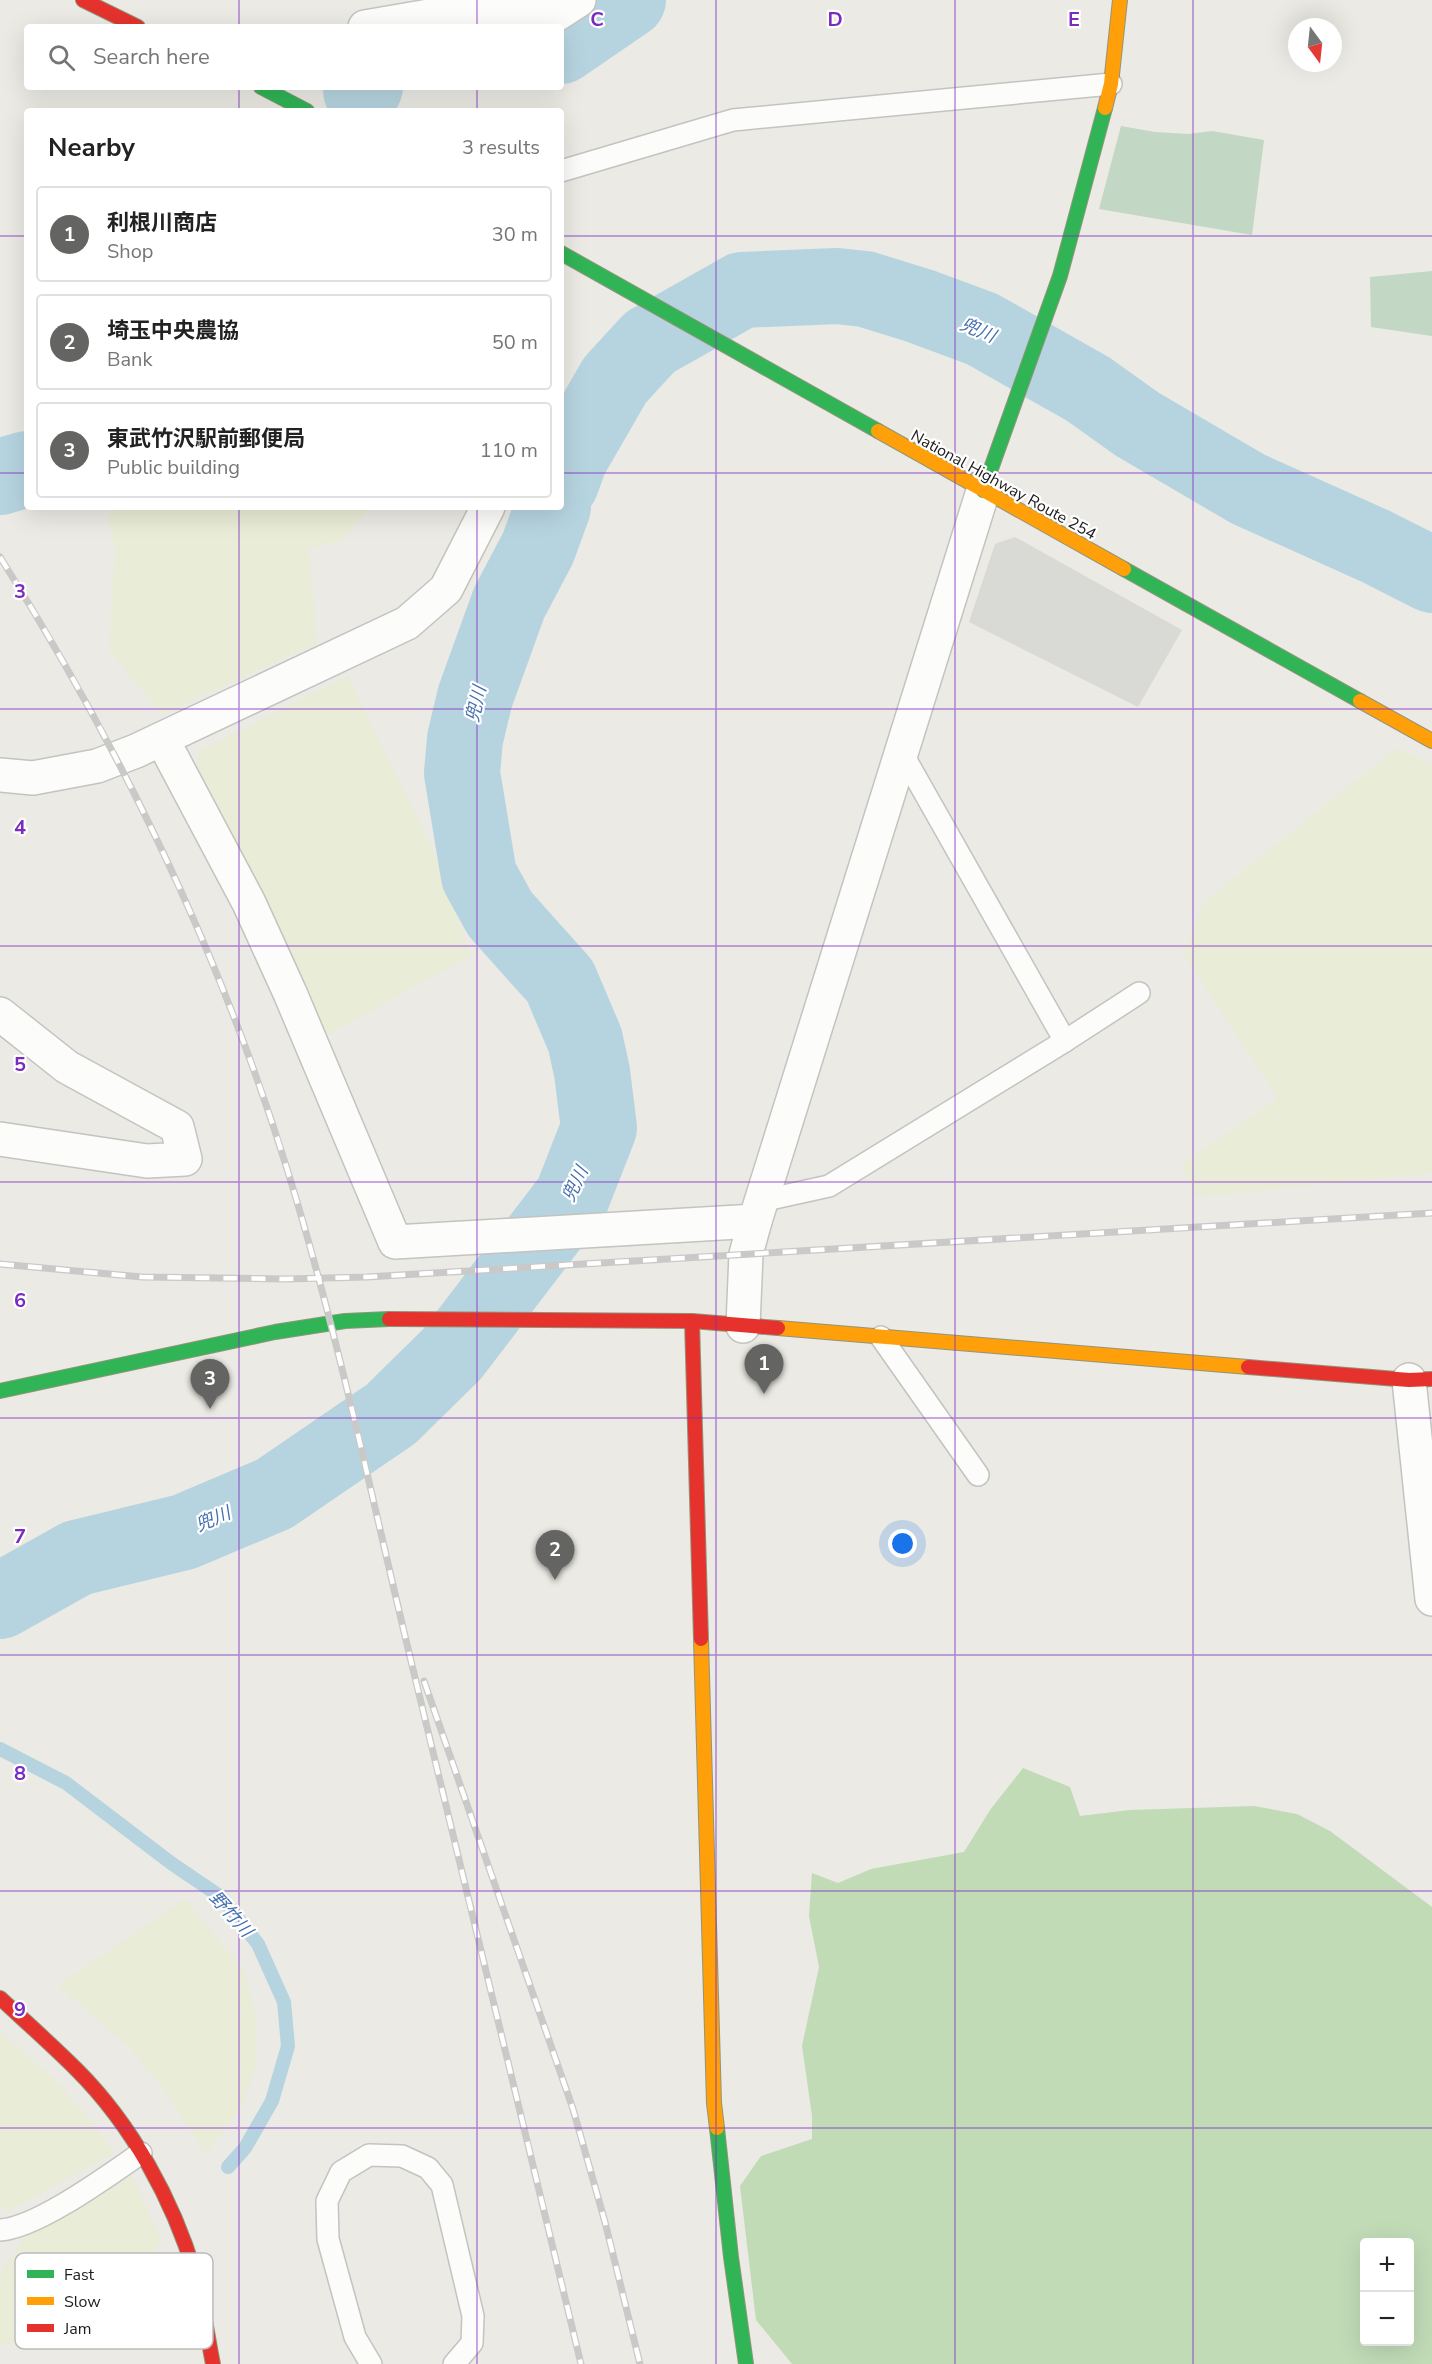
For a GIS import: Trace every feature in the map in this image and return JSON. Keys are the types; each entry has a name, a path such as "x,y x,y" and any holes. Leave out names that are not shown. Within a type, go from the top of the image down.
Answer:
{"main road":[{"path":"83,0 132,24"},
{"path":"983,491 1060,276 1111,84 1120,0"},
{"path":"270,90 301,100"},
{"name":"National Highway Route 254","path":"564,255 1432,741"},
{"path":"0,1391 275,1332 345,1321 424,1318 692,1321 1420,1379"},
{"path":"692,1321 714,2103 731,2257 746,2364"},
{"path":"0,1998 78,2071 112,2110 141,2153 174,2217 187,2253"},
{"path":"210,2349 213,2364"}],"street":[{"path":"382,24 429,16 556,15 579,0"},
{"path":"743,1326 746,1254 758,1211 983,491"},
{"path":"0,775 33,778 97,766 162,739 407,623 446,589 486,510"},
{"path":"162,739 249,903 295,1004 395,1242 588,1231 758,1211"},
{"path":"0,1014 67,1066 177,1127 185,1159 147,1161 0,1138"},
{"path":"1420,1379 1432,1599"}],"lane":[{"path":"564,170 733,120 1111,84"},
{"path":"902,753 1065,1041"},
{"path":"758,1211 829,1186 1139,993"},
{"path":"881,1337 978,1475"},
{"path":"3,2233 26,2224 92,2187 141,2153"},
{"path":"371,2364 355,2337 328,2240 327,2201 341,2172 369,2155 402,2156 428,2168 442,2185 473,2316 472,2343 454,2364"}],"green space":[{"path":"1121,126 1155,132 1188,134 1212,131 1264,140 1252,235 1099,209"},
{"path":"1432,271 1432,336 1371,327 1370,277"},
{"path":"113,510 369,510 341,540 309,549 317,643 162,714 110,652 112,585 116,552 107,517"},
{"path":"348,676 442,869 470,956 323,1037 195,767 201,750"},
{"path":"1396,749 1432,765 1432,1173 1196,1197 1181,1164 1278,1099 1183,953 1204,902"},
{"path":"1023,1768 1070,1787 1080,1816 1130,1810 1254,1806 1297,1814 1330,1831 1432,1907 1432,2364 792,2364 756,2320 740,2186 761,2156 812,2139 812,2116 802,2046 819,1967 809,1916 812,1873 838,1883 871,1869 964,1852 990,1810"},
{"path":"185,1899 244,1971 255,2012 256,2064 242,2106 206,2153 165,2091 132,2050 58,1985"},
{"path":"0,2032 58,2083 92,2122 114,2153 6,2212 0,2202"},
{"path":"132,2176 160,2238 154,2253 15,2253 15,2344 0,2345 0,2275 27,2234"}],"shaded area":[{"path":"1015,537 1182,630 1138,707 969,622 995,544"}],"waterway":[{"path":"564,44 628,0"},
{"name":"兜川","path":"564,475 570,458 615,380 650,342 742,290 837,286 865,289 982,329 1088,389 1137,424 1248,489 1375,546 1432,575"},
{"path":"0,477 24,470"},
{"name":"兜川","path":"0,1601 77,1558 184,1532 274,1494 391,1414 452,1354 572,1197 599,1128 592,1072 585,1040 560,981 500,914 479,876 462,773 465,739 475,697 509,603 538,548 552,510"},
{"name":"野竹川","path":"0,1749 66,1783 171,1863 221,1897 258,1944 284,2002 288,2046 272,2101 245,2148 228,2167"}],"railway":[{"path":"0,557 87,704 164,855 232,1011 288,1172 339,1355 581,2364"},
{"path":"0,1264 142,1277 286,1279 367,1277 1432,1213"},
{"path":"424,1681 573,2109 605,2222 640,2364"}],"traffic: fast":[{"path":"267,90 301,108"},
{"path":"983,491 1060,276 1105,108"},
{"path":"564,255 878,431"},
{"path":"1124,569 1360,701"},
{"path":"0,1391 275,1332 345,1321 389,1319"},
{"path":"717,2128 731,2257 746,2364"}],"traffic: slow":[{"path":"1105,108 1111,84 1120,0"},
{"path":"878,431 1124,569"},
{"path":"1360,701 1432,741"},
{"path":"778,1328 1248,1367"},
{"path":"701,1639 714,2103 717,2128"}],"traffic: jam":[{"path":"83,0 132,24"},
{"path":"389,1319 692,1321 778,1328"},
{"path":"692,1321 701,1639"},
{"path":"1248,1367 1409,1380 1432,1379"},
{"path":"0,1998 68,2061 116,2115 133,2139 162,2191 188,2253"},
{"path":"210,2349 213,2364"}],"place":[{"name":"利根川商店","path":"764,1394"},
{"name":"東武竹沢駅前郵便局","path":"210,1409"},
{"name":"埼玉中央農協","path":"555,1580"}]}
